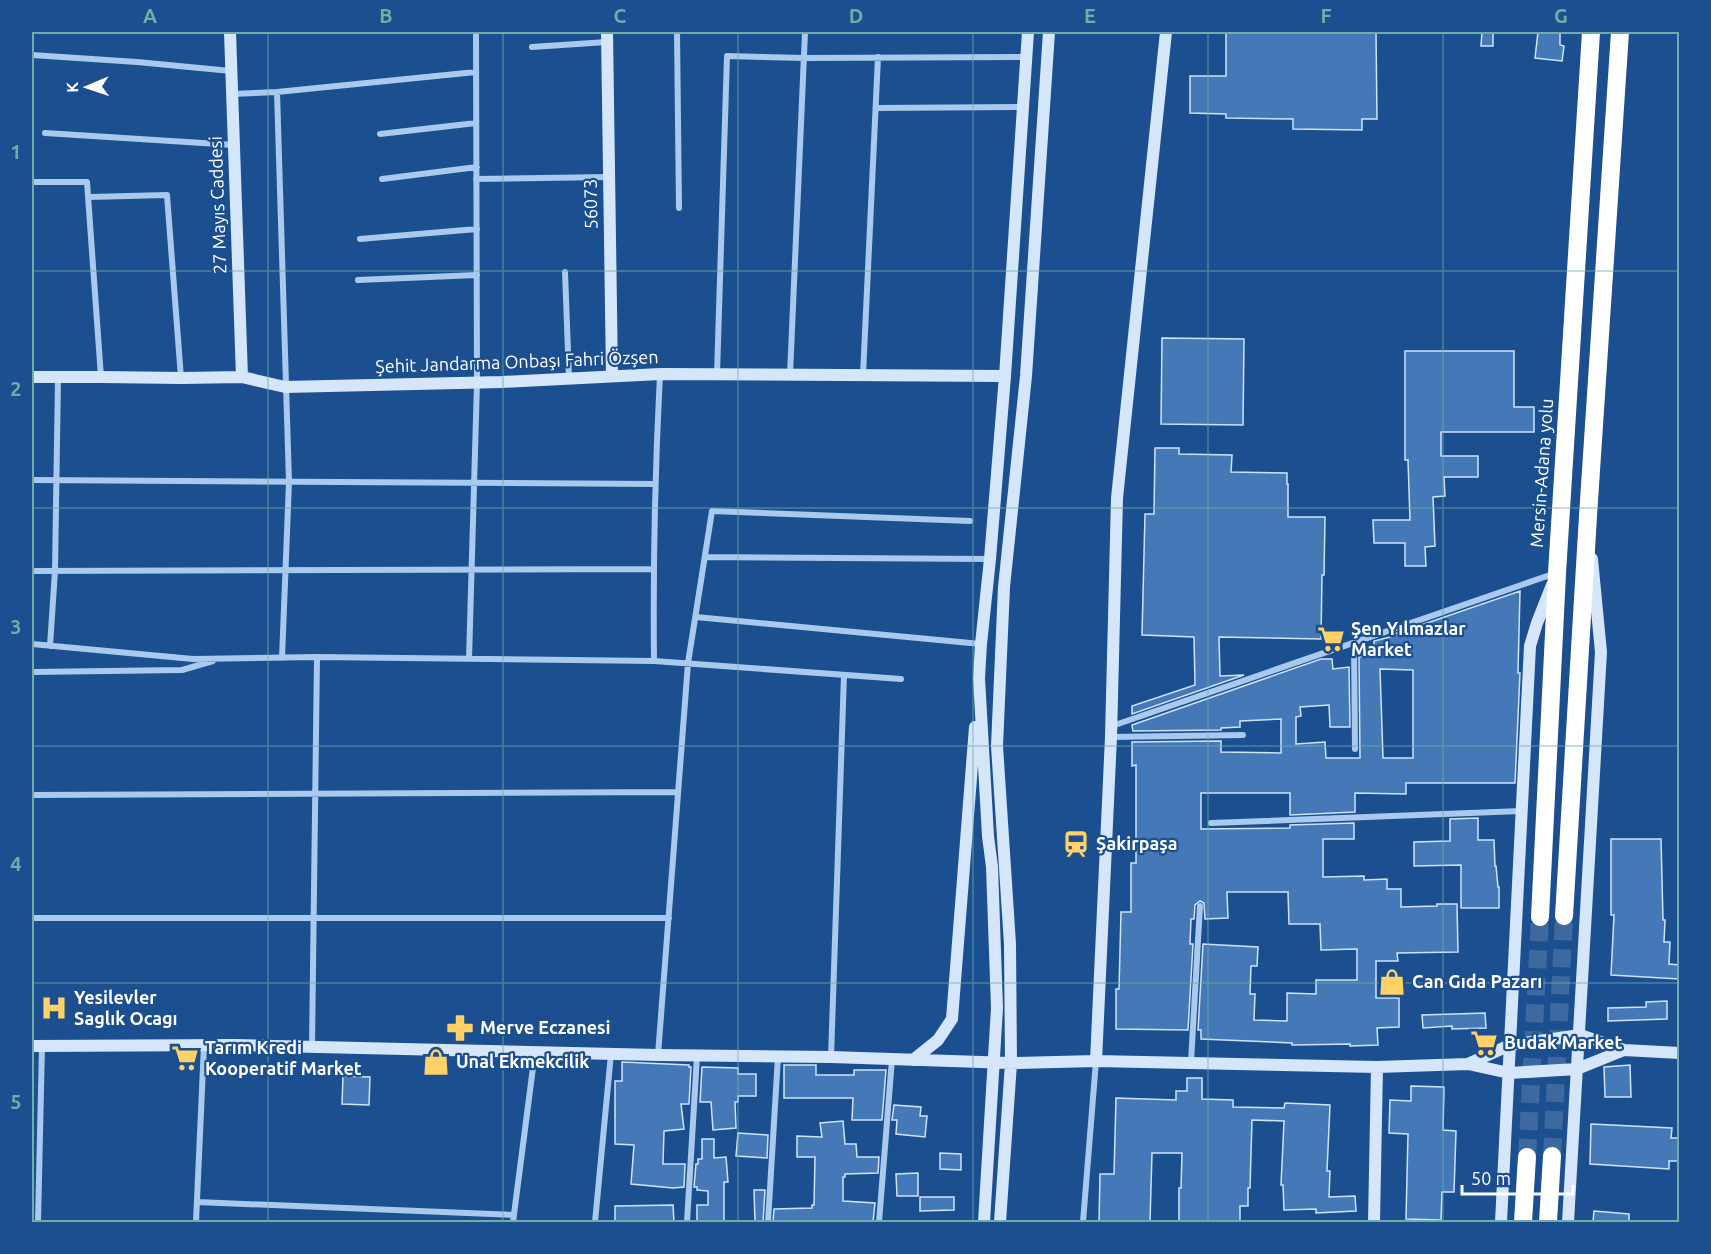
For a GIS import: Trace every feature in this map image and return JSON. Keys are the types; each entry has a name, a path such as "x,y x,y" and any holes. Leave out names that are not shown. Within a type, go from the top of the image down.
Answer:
{"highway":[{"name":"Mersin-Adana yolu","path":"1540,917 1557,573 1591,32"},
{"path":"1564,916 1620,32"},
{"path":"1548,1222 1552,1156"},
{"path":"1523,1222 1527,1157"}],"main road":[{"name":"27 Mayıs Caddesi","path":"230,32 242,377"},
{"path":"913,1060 939,1040 952,1019 981,644 1005,376 1028,32"},
{"path":"1000,1222 1011,1063 1010,944 997,746 1004,587 1026,376 1050,32"},
{"path":"1096,1061 1111,732 1117,498 1166,32"},
{"name":"56073","path":"607,37 612,376"},
{"name":"Şehit Jandarma Onbaşı Fahri Özşen","path":"32,377 242,377 285,387 569,379 660,374 1005,376"},
{"path":"1568,1222 1601,652 1588,516"},
{"path":"1501,1222 1530,646 1557,573"},
{"path":"979,678 988,836 992,867 997,1008 984,1222"},
{"path":"1468,1064 1510,1045 1580,1035 1624,1050 1680,1053"},
{"path":"37,1046 204,1045 831,1057 1011,1063 1191,1062 1275,1066 1468,1064 1509,1073 1577,1070 1624,1050"},
{"path":"1374,1222 1377,1066"}],"street":[{"path":"469,659 477,382 476,32"},
{"path":"677,32 679,208"},
{"path":"790,375 805,32"},
{"path":"532,46 607,37"},
{"path":"32,55 231,71"},
{"path":"717,374 727,56 1026,57"},
{"path":"863,375 879,57"},
{"path":"232,94 277,92 476,72"},
{"path":"277,92 289,482 282,658"},
{"path":"876,108 1023,107"},
{"path":"380,134 476,123"},
{"path":"45,133 234,145"},
{"path":"382,179 477,167"},
{"path":"477,178 609,177"},
{"path":"32,182 87,182 101,377"},
{"path":"89,197 167,195 181,378"},
{"path":"360,238 477,230"},
{"path":"566,272 569,379"},
{"path":"358,280 477,275"},
{"path":"654,661 653,569 660,374"},
{"path":"50,646 55,571 58,377"},
{"path":"32,480 655,484"},
{"path":"658,1055 688,663 712,511 970,521"},
{"path":"705,557 990,559"},
{"path":"32,571 653,569"},
{"path":"1111,732 1354,643 1557,573"},
{"path":"696,617 981,644"},
{"path":"1354,643 1355,749"},
{"path":"32,644 193,659 317,657 654,661 901,679"},
{"path":"312,1047 317,657"},
{"path":"32,672 182,670 222,659"},
{"path":"831,1057 844,675"},
{"path":"1111,732 1243,735"},
{"path":"32,795 678,792"},
{"path":"1211,823 1521,811"},
{"path":"1191,1062 1200,906"},
{"path":"32,918 669,918"},
{"path":"196,1222 204,1045"},
{"path":"37,1046 38,1222"},
{"path":"513,1222 535,1052"},
{"path":"595,1222 611,1054"},
{"path":"687,1222 697,1056"},
{"path":"768,1222 778,1056"},
{"path":"879,1222 892,1059"},
{"path":"1083,1222 1096,1061"},
{"path":"197,1202 514,1215"}],"building":[{"path":"1226,32 1376,32 1377,119 1362,119 1362,130 1293,129 1293,119 1226,118 1226,114 1190,113 1190,76 1226,76"},
{"path":"1482,32 1493,32 1493,46 1481,46"},
{"path":"1538,32 1560,32 1560,45 1564,46 1562,61 1535,58"},
{"path":"1162,338 1244,339 1243,425 1161,424"},
{"path":"1405,351 1514,351 1514,407 1534,407 1534,432 1441,432 1441,456 1478,456 1478,477 1444,477 1445,496 1433,497 1435,546 1425,547 1426,566 1405,566 1405,543 1374,543 1373,520 1410,520 1408,460 1405,460"},
{"path":"1155,448 1179,448 1179,454 1232,455 1231,472 1287,473 1288,517 1325,517 1321,639 1219,637 1220,676 1244,675 1132,714 1132,706 1195,685 1194,637 1142,635 1145,514 1154,514"},
{"path":"1520,591 1518,673 1520,673 1515,783 1406,783 1406,794 1355,793 1355,812 1290,815 1290,793 1201,793 1201,829 1290,828 1290,825 1354,823 1354,839 1323,839 1323,877 1364,876 1364,880 1387,879 1387,889 1401,889 1401,907 1457,904 1458,952 1397,953 1398,961 1376,961 1376,998 1399,998 1399,1027 1377,1028 1378,1045 1292,1045 1292,1043 1201,1039 1201,1030 1198,1030 1203,944 1258,947 1257,966 1251,966 1250,994 1255,994 1254,1020 1287,1021 1287,993 1316,994 1316,980 1357,980 1357,949 1321,950 1320,924 1289,924 1288,892 1227,892 1228,918 1205,919 1204,903 1200,901 1195,905 1194,919 1191,919 1190,944 1193,944 1188,1030 1116,1029 1121,912 1131,912 1131,863 1136,863 1136,765 1132,766 1132,742 1221,741 1221,752 1281,753 1281,719 1240,721 1240,727 1221,728 1221,730 1133,731 1132,725 1321,659 1332,659 1333,669 1349,667 1350,727 1330,727 1329,705 1300,707 1301,716 1296,717 1296,744 1325,742 1326,758 1360,758 1359,657 1374,656 1374,641 1421,627 1421,625","holes":["1380,669 1413,670 1413,758 1383,758"]},
{"path":"1478,818 1478,840 1494,840 1499,908 1461,908 1461,865 1414,866 1414,842 1450,841 1450,819"},
{"path":"1611,839 1661,839 1664,942 1670,942 1669,964 1680,965 1679,979 1611,975 1614,915 1611,915"},
{"path":"1667,1001 1667,1019 1608,1021 1608,1008 1646,1007 1646,1002"},
{"path":"1485,1013 1486,1028 1452,1029 1452,1026 1423,1028 1422,1015"},
{"path":"622,1062 689,1065 691,1067 689,1104 681,1104 684,1129 664,1131 663,1164 685,1164 684,1187 631,1184 634,1145 615,1144 615,1081 622,1081"},
{"path":"784,1065 816,1065 816,1075 854,1075 854,1070 886,1070 882,1120 852,1120 853,1098 784,1098"},
{"path":"1630,1065 1631,1097 1605,1097 1604,1067"},
{"path":"702,1067 738,1068 738,1074 756,1074 756,1096 738,1096 738,1102 735,1102 736,1128 713,1130 711,1102 700,1102"},
{"path":"343,1076 370,1077 369,1105 342,1104"},
{"path":"1187,1078 1202,1078 1202,1099 1233,1100 1233,1107 1284,1108 1285,1103 1330,1105 1327,1171 1330,1171 1329,1197 1355,1196 1356,1211 1316,1213 1316,1209 1284,1210 1283,1185 1281,1185 1284,1121 1252,1120 1248,1206 1240,1206 1240,1222 1179,1222 1182,1153 1152,1153 1150,1222 1099,1222 1100,1174 1114,1174 1116,1098 1176,1100 1176,1091 1187,1091"},
{"path":"1411,1086 1444,1087 1443,1130 1456,1131 1454,1192 1442,1192 1441,1220 1406,1219 1408,1134 1389,1133 1390,1100 1411,1101"},
{"path":"894,1105 921,1107 920,1116 927,1116 925,1137 896,1134 897,1120 892,1120"},
{"path":"843,1121 845,1144 856,1144 857,1157 879,1157 878,1173 845,1174 843,1177 843,1201 875,1203 873,1222 773,1222 774,1209 812,1208 814,1205 815,1157 797,1157 797,1136 822,1137 820,1123"},
{"path":"1591,1124 1672,1128 1671,1138 1680,1138 1680,1161 1669,1161 1669,1169 1590,1164"},
{"path":"738,1133 768,1135 767,1158 736,1156"},
{"path":"702,1139 714,1139 714,1158 726,1157 728,1182 724,1182 724,1222 697,1222 697,1205 708,1205 708,1191 697,1190 697,1187 694,1187 696,1164 698,1164 698,1159 702,1159"},
{"path":"940,1153 961,1154 961,1170 940,1169"},
{"path":"918,1173 918,1196 897,1196 896,1174"},
{"path":"754,1190 765,1190 763,1222 755,1222"},
{"path":"920,1197 954,1197 954,1210 920,1211"},
{"path":"673,1205 674,1222 615,1222 615,1206"},
{"path":"1594,1211 1629,1214 1629,1222 1593,1222"}],"tunnel":[{"path":"1552,1156 1564,916"},
{"path":"1527,1157 1540,917"}],"place":[{"name":"Şen Yılmazlar Market","path":"1331,639"},
{"name":"Şakirpaşa","path":"1076,844"},
{"name":"Can Gıda Pazarı","path":"1392,982"},
{"name":"Yesilevler Saglık Ocagı","path":"54,1008"},
{"name":"Merve Eczanesi","path":"460,1028"},
{"name":"Budak Market","path":"1484,1043"},
{"name":"Tarım Kredi Kooperatif Market","path":"185,1058"},
{"name":"Unal Ekmekcilik","path":"436,1062"}]}
